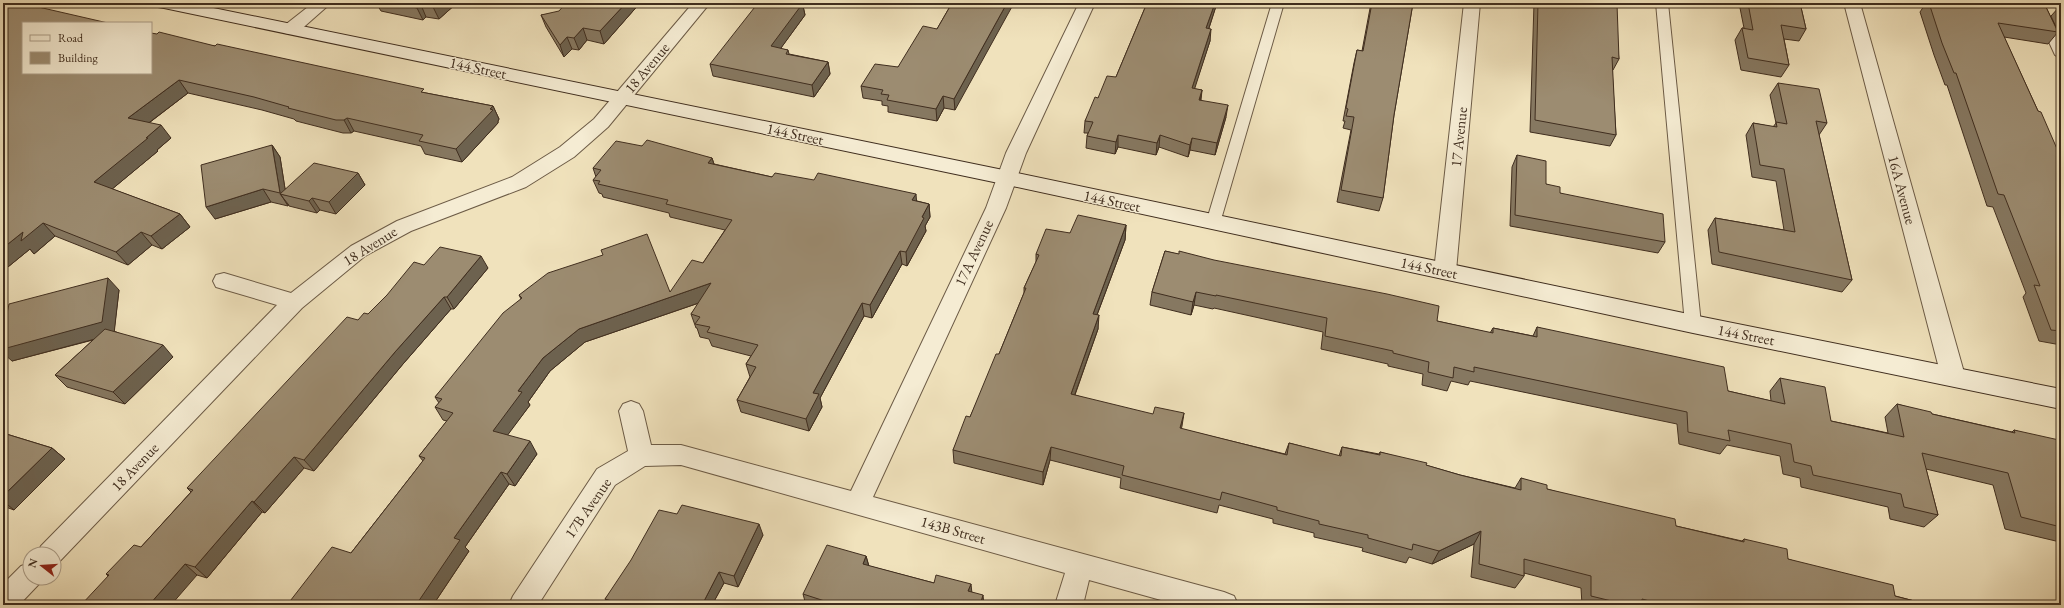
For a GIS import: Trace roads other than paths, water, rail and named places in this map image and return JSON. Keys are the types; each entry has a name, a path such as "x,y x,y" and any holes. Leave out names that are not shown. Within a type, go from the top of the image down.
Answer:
{"street":[{"name":"144 Street","path":"164,3 1008,178 1213,223 1693,324 2061,399"},
{"path":"291,29 323,3"},
{"name":"18 Avenue","path":"58,546 294,302 358,251 404,226 519,182 568,152 601,123 702,3"},
{"name":"17A Avenue","path":"858,502 996,208 1016,153 1087,3"},
{"name":"17 Avenue","path":"1445,272 1472,3"},
{"name":"16A Avenue","path":"1852,3 1953,376"},
{"path":"224,281 294,302"},
{"path":"631,411 641,456"},
{"name":"143B Street","path":"681,455 858,502 1080,566 1224,605"},
{"name":"17B Avenue","path":"523,605 606,477 641,456 681,455"},
{"path":"1069,605 1080,566"},
{"path":"3,603 22,583"}],"lane":[{"path":"1213,223 1278,3"},
{"path":"1662,3 1693,324"},
{"path":"2037,3 2061,54"}]}
